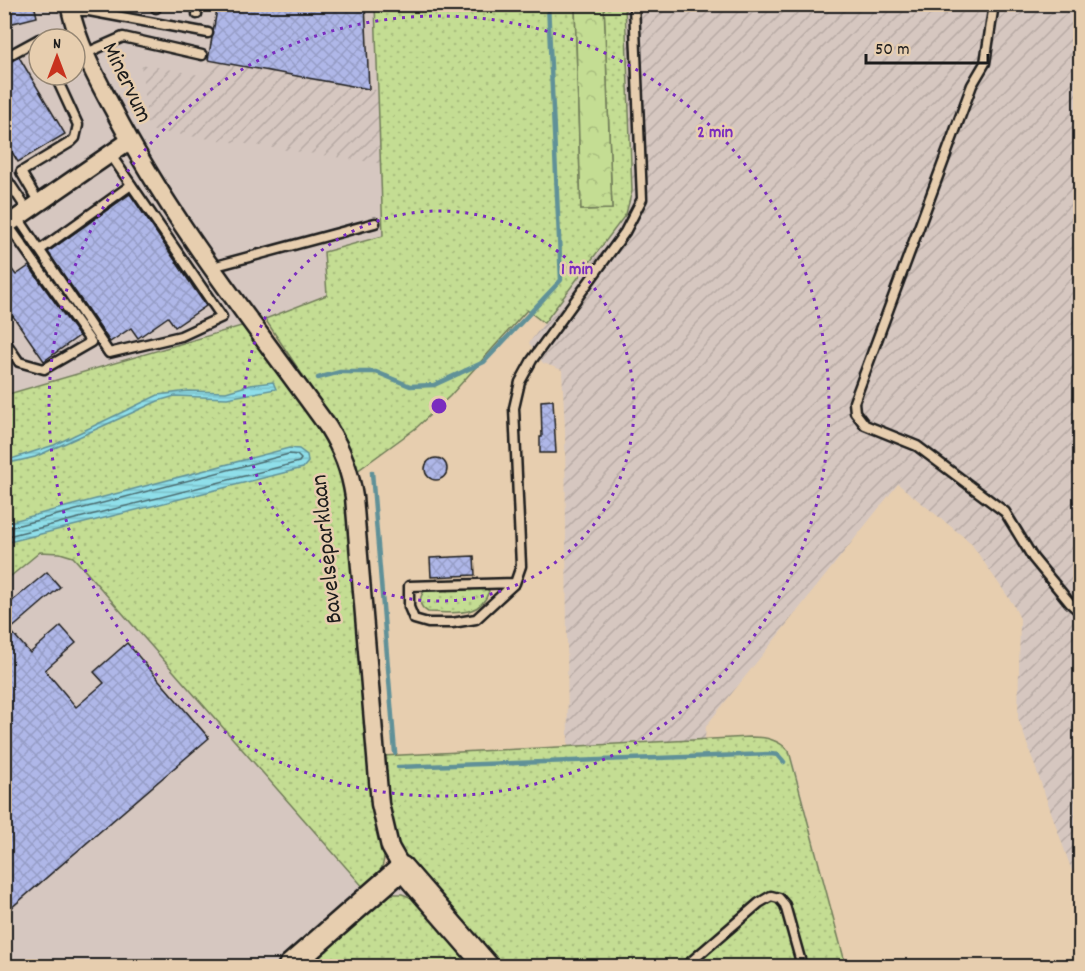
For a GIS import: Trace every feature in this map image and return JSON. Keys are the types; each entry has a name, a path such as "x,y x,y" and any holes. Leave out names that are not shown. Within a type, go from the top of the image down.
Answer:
{"street":[{"name":"Minervum","path":"70,8 74,27"},
{"name":"Minervum","path":"20,217 129,141 87,68"},
{"name":"Bavelseparklaan","path":"129,141 173,214 328,427 347,464 354,497 380,804 390,847 402,868 487,966"},
{"path":"290,966 402,868"}],"lane":[{"path":"196,14 198,4"},
{"path":"515,582 409,585 409,607 414,619 428,623 452,623 476,619 515,582 521,566 514,408 520,382 532,360 625,232 642,199 634,4"},
{"path":"994,4 985,63 972,85 862,380 854,402 855,412 865,425 917,446 1005,512 1033,558 1080,612"},
{"path":"70,8 208,33"},
{"path":"87,53 123,37 202,55"},
{"path":"4,58 27,46"},
{"path":"61,87 78,125 77,133 71,142 21,172 20,217 109,352 180,336 222,317 110,154"},
{"path":"4,175 20,217 91,342 44,369 19,362 4,340"},
{"path":"40,250 131,185"},
{"path":"212,267 375,223"},
{"path":"686,966 759,903 771,896 779,898 785,905 802,966"}],"shaded area":[{"path":"5,5 381,5 395,281 5,395"},
{"path":"625,5 1080,5 1080,894 1018,718 1020,619 1013,604 970,542 898,484 706,726 705,739 568,747 565,430 562,370 543,363 529,343 626,214"},
{"path":"208,60 382,91 384,164 148,130 141,64 205,76"},
{"path":"4,472 365,889 402,854 383,756 760,737 782,744 792,758 846,966 5,966"}],"green space":[{"path":"375,5 575,5 581,210 612,209 604,5 625,5 632,191 626,214 544,323 527,310 450,396 416,428 357,471 348,443 265,319 327,295 324,252 383,236"},
{"path":"575,5 604,5 612,209 581,210"},
{"path":"248,324 326,443 338,467 345,493 374,815 384,855 381,870 365,889 73,557 60,553 40,552 5,581 5,395"},
{"path":"485,588 489,591 485,600 472,610 464,612 428,612 421,604 420,599 426,589"},
{"path":"750,737 771,739 789,751 846,966 497,966 411,867 399,847 387,801 383,756"},
{"path":"402,894 415,899 477,966 301,966 388,895"}],"water":[{"path":"273,382 276,389 227,398 175,396 158,401 35,457 5,464 5,461 54,445 158,395 188,391 226,392 250,385"},
{"path":"289,448 299,449 307,455 308,462 303,468 5,543 5,523"}],"building":[{"path":"4,4 34,4 37,17 9,24 8,21 4,22"},
{"path":"218,4 365,4 369,89 208,60"},
{"path":"19,57 27,70 27,87 37,87 65,134 18,162 4,139 4,65"},
{"path":"130,194 206,306 175,327 168,317 138,338 131,328 110,342 48,252"},
{"path":"4,259 16,275 29,266 79,336 44,361 13,316 4,323"},
{"path":"553,400 556,453 540,453 541,401"},
{"path":"436,458 444,461 447,469 444,477 436,480 428,477 425,469 428,461"},
{"path":"474,556 475,575 431,577 430,558"},
{"path":"47,572 60,587 10,630 30,653 61,626 76,643 45,670 76,707 104,683 94,672 127,643 209,738 4,914 4,608"}],"waterway":[{"path":"318,378 340,372 376,372 410,386 434,385 484,362 561,280 548,4"},
{"path":"372,472 395,753"},
{"path":"398,767 771,754 778,755 784,762"}]}
